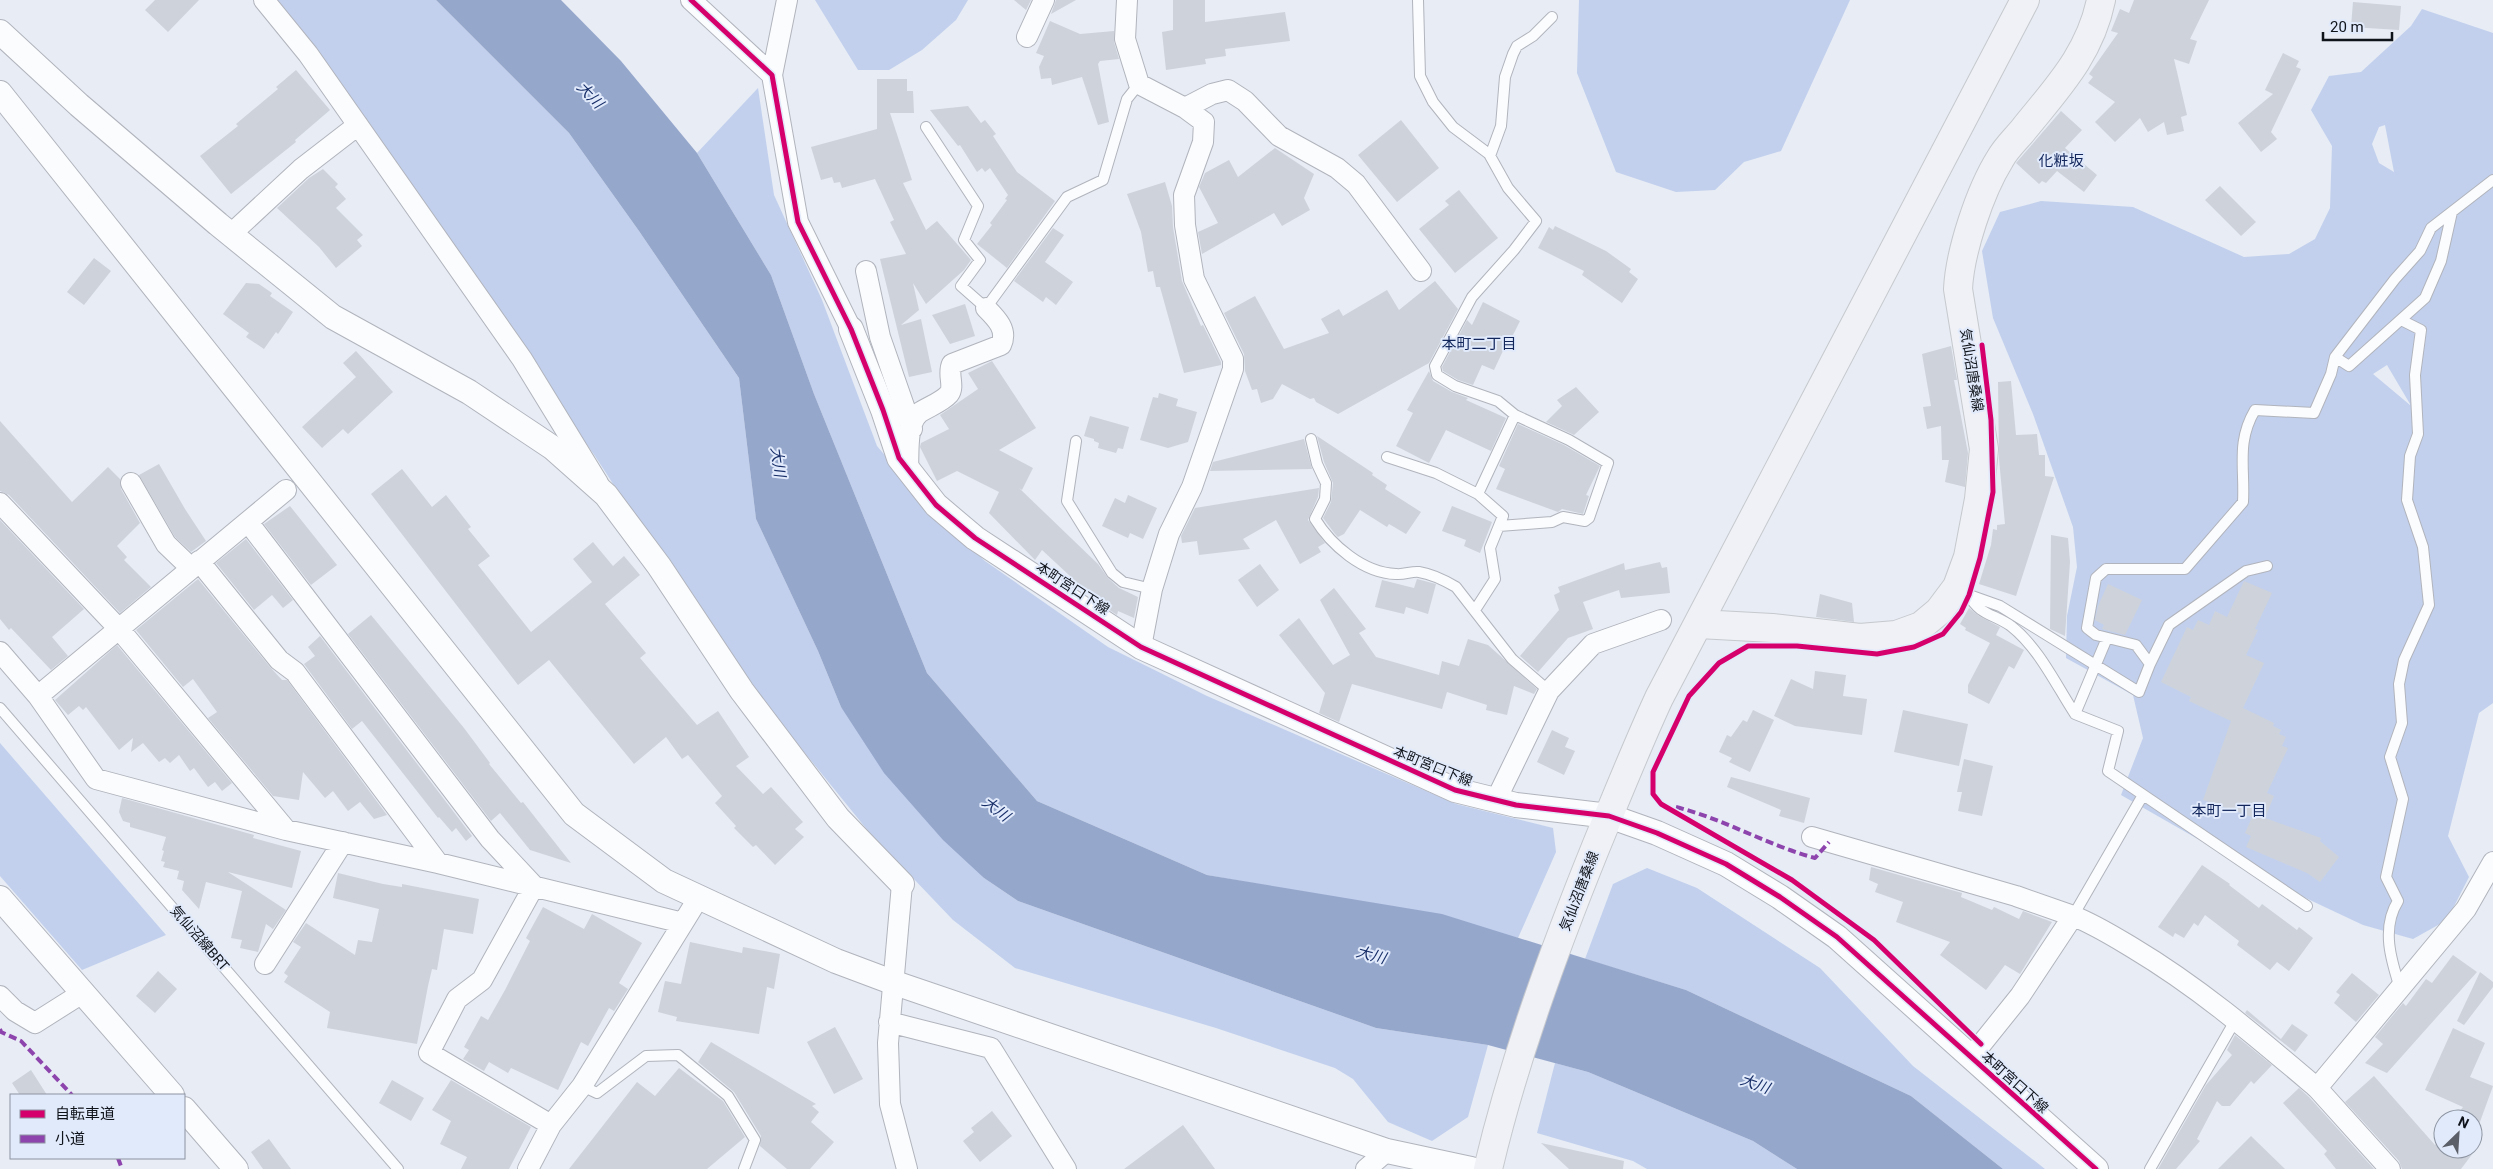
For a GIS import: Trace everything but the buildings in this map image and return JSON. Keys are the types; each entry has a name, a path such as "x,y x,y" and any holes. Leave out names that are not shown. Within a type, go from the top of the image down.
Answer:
{"main road":[{"name":"気仙沼唐桑線","path":"1488,1169 1502,1113 1538,998 1628,764 1659,698 2024,0"},
{"name":"気仙沼唐桑線","path":"1699,624 1772,628 1860,638 1896,636 1921,626 1963,591 1979,499 1984,449 1958,289 1959,269 1984,193 2000,159 2069,73 2082,52 2092,30 2101,0"}],"street":[{"path":"264,0 304,47 522,359 606,495 659,566 742,691 838,818 902,884 888,1043 890,1104 908,1169"},
{"path":"691,0 772,75"},
{"path":"787,0 772,75 798,222 852,329"},
{"path":"1027,37 1044,0"},
{"path":"1127,0 1125,38 1139,84 1185,108 1204,122 1203,142 1184,195 1185,225 1194,279 1233,359 1233,369 1192,487 1169,534 1152,590 1141,647"},
{"path":"0,32 79,105 231,234 333,316 469,392 552,448 606,495"},
{"path":"1185,108 1212,94 1228,90 1245,101 1279,136 1337,168 1356,184 1421,271"},
{"path":"0,93 574,814 664,880 836,961 892,982 1387,1151 1471,1169"},
{"path":"231,234 301,169 358,125"},
{"path":"866,272 880,337 912,429"},
{"path":"908,470 912,429 917,415 949,394 952,387 948,372 952,364 1001,346 1004,339 1002,328 997,319 986,308"},
{"name":"本町宮口下線","path":"852,329 899,458 936,505 975,538 1141,647 1455,790 1516,805 1609,816 1657,833 1726,864 1780,896 1837,937 2096,1169"},
{"path":"131,484 166,544 195,565 279,660 295,672 438,863"},
{"path":"38,696 120,630 286,490"},
{"path":"0,503 120,630 286,830"},
{"path":"248,522 490,839 534,886"},
{"path":"1496,800 1549,691 1594,644 1661,620"},
{"path":"0,652 38,696 96,780 286,830 438,863 683,923"},
{"path":"1812,837 2016,896 2091,923 2157,962 2236,1019 2318,1088 2390,1169"},
{"path":"265,964 343,842"},
{"path":"2318,1088 2466,909 2493,862"},
{"path":"534,886 482,980 457,998 428,1053 551,1125"},
{"path":"528,1169 551,1125 582,1086 699,897"},
{"path":"0,898 171,1094"},
{"path":"1971,1058 2020,996 2073,916"},
{"path":"0,996 16,1011 35,1023 84,992"},
{"path":"889,1022 991,1048 1066,1169"},
{"path":"185,1110 236,1169"},
{"path":"1366,1169 1387,1151"}],"lane":[{"path":"1418,0 1420,76 1433,102 1453,127 1490,156 1508,188 1536,221 1514,250 1472,298 1435,366 1437,375 1455,386 1498,401 1515,415 1569,440 1608,463 1602,475 1588,518 1585,521 1563,517 1552,522 1499,526"},
{"path":"1490,156 1500,126 1505,77 1513,54 1517,46 1539,31 1552,16"},
{"path":"926,127 978,206 964,240 980,260 961,286 986,308 1067,197 1103,180 1127,99 1139,84"},
{"path":"2150,664 2136,645 2096,636 2087,628 2096,578 2106,569 2184,569 2243,502 2241,456 2247,423 2255,410 2314,413 2331,374 2335,357 2420,251 2431,228 2493,180"},
{"path":"2335,357 2349,366 2425,298 2441,261 2452,212"},
{"path":"2400,988 2389,951 2390,913 2398,901 2386,878 2403,799 2390,757 2402,723 2399,684 2404,660 2429,606 2423,546 2407,500 2410,456 2418,434 2415,376 2421,330 2401,320"},
{"path":"1478,494 1515,415"},
{"path":"1311,439 1317,464 1326,483 1325,499 1315,518 1325,535 1347,555 1372,568 1395,574 1418,572 1443,579 1456,587 1512,659 1549,691"},
{"path":"1076,441 1066,501 1112,572 1123,582 1152,590"},
{"path":"1387,457 1436,473 1478,494 1503,516 1490,548 1495,579 1475,610"},
{"path":"1963,591 2000,606 2139,692 2169,625 2246,571 2267,566"},
{"path":"1963,591 1975,607 2011,626 2037,654 2075,714 2118,731 2108,771 2307,906"},
{"path":"2075,714 2107,638"},
{"name":"気仙沼線BRT","path":"0,708 398,1169"},
{"path":"2073,916 2144,795"},
{"path":"2150,1169 2236,1019"},
{"path":"582,1086 597,1093 646,1056 678,1055 728,1096 755,1140 744,1169"}],"shaded area":[{"path":"263,0 436,0 569,133 639,231 739,378 756,519 818,651 841,707 984,878 1018,901 1376,1028 1488,1045 1468,1117 1432,1141 1388,1122 1353,1079 1335,1068 1216,1028 1015,968 953,920 869,832 770,710 689,601 595,456 308,54"},
{"path":"815,0 968,0 956,20 922,50 889,70 858,70"},
{"path":"1579,0 1850,0 1781,151 1744,162 1715,190 1676,192 1616,172 1577,73"},
{"path":"2422,9 2493,33 2493,703 2479,713 2448,836 2469,877 2447,920 2413,939 2363,925 2278,885 2121,795 2143,738 2133,695 2066,658 2067,616 2077,567 2073,527 2033,414 1993,318 1982,251 2000,212 2041,201 2133,207 2244,257 2289,254 2315,239 2330,208 2332,146 2311,110 2329,76 2361,72 2411,26","holes":["2385,125 2394,172 2379,163 2372,144 2379,127","2387,365 2410,404 2410,405 2373,374"]},
{"path":"758,88 774,195 822,300 877,446 938,518 985,561 1108,647 1207,696 1456,804 1553,828 1556,852 1518,938 1281,888 1207,875 1037,801 927,673 814,394 771,275 697,153"},
{"path":"0,743 166,935 82,970 0,876"},
{"path":"1647,868 1697,888 1820,968 1913,1066 2045,1169 2003,1169 1911,1096 1686,990 1585,959 1613,884"},
{"path":"1555,1063 1588,1072 1753,1141 1797,1169 1647,1169 1633,1161 1537,1133"}],"water":[{"name":"大川","path":"436,0 561,0 621,61 697,153 771,275 814,394 927,673 1037,801 1207,875 1442,914 1686,990 1911,1096 2003,1169 1797,1169 1753,1141 1588,1072 1488,1045 1376,1028 1018,901 984,878 943,840 884,773 841,707 818,651 756,519 739,378 639,231 569,133"}],"marked path":[{"path":"1676,807 1711,818 1797,853 1815,858 1829,842"},
{"path":"0,1029 1,1032 21,1041 71,1094"},
{"path":"118,1159 122,1169"}],"cycle path":[{"path":"691,0 772,75 798,222 851,329 883,410 899,458 936,505 975,538 1141,647 1455,790 1516,805 1609,816 1657,833 1726,864 1780,897 1837,937 2096,1169"},
{"path":"1981,1044 1874,940 1792,880 1661,804 1653,794 1653,772 1689,696 1719,663 1748,646 1797,646 1877,654 1914,647 1943,634 1961,612 1969,595 1980,558 1993,492 1991,420 1982,345"}],"district":[{"name":"化粧坂","path":"2061,161"},
{"name":"本町二丁目","path":"1479,344"},
{"name":"本町一丁目","path":"2229,811"}]}
